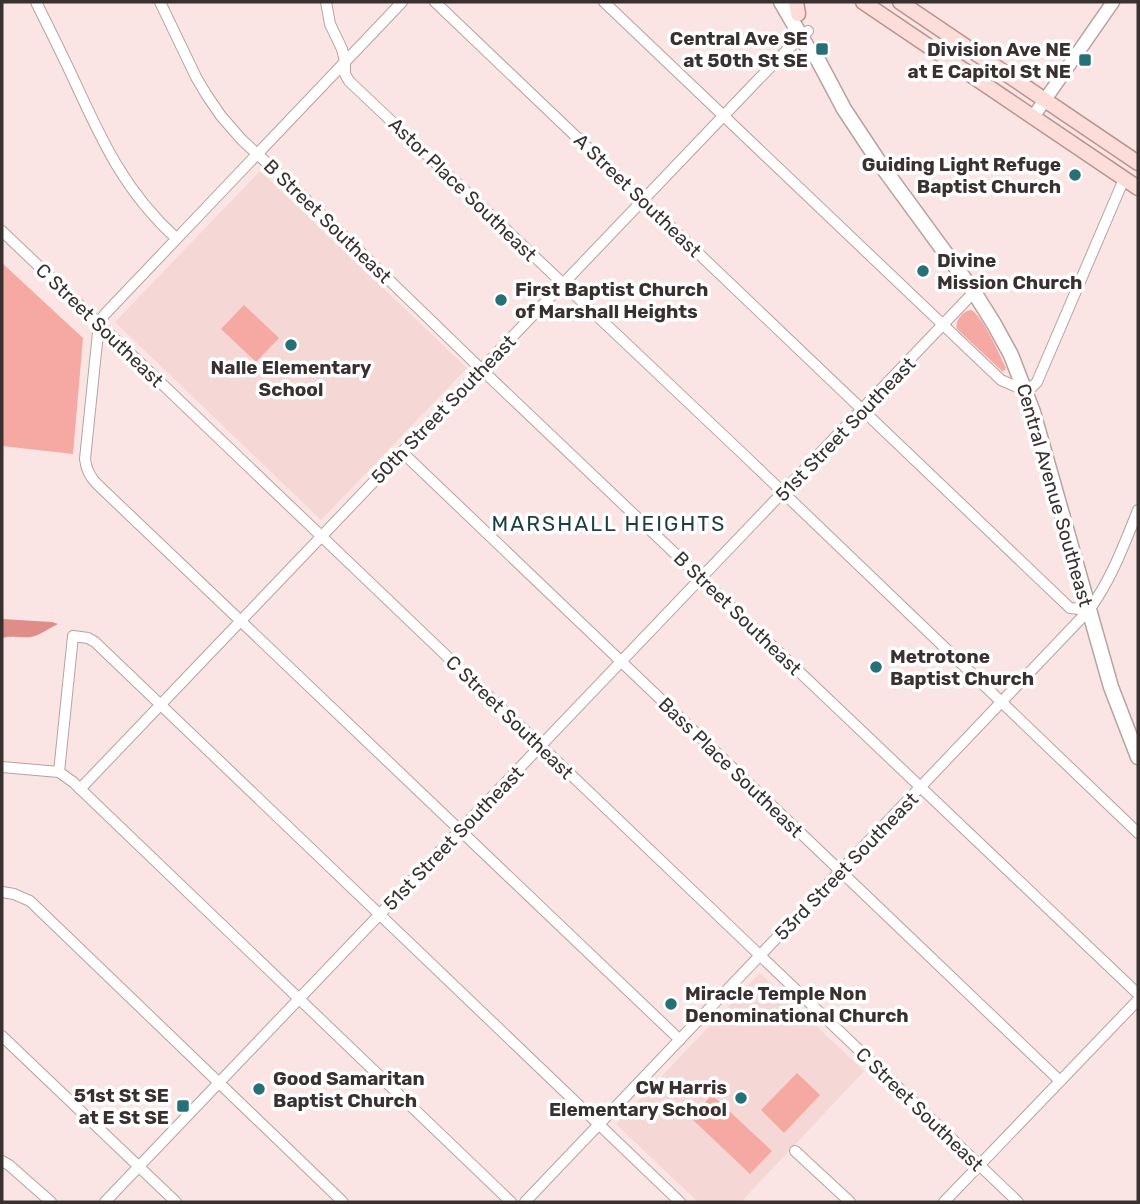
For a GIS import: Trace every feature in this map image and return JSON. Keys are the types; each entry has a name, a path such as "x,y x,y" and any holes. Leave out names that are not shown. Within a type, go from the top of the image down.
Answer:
{"main road":[{"name":"Central Avenue Southeast","path":"780,2 804,34 809,50 818,60 842,106 881,165 974,292 1003,340 1033,412 1114,697 1138,757"},
{"path":"863,2 1138,188"},
{"path":"900,2 1138,163"},
{"path":"795,6 804,34"}],"street":[{"path":"36,2 117,167 144,205 176,238"},
{"name":"B Street Southeast","path":"160,2 196,77 229,126 1138,997"},
{"name":"Astor Place Southeast","path":"326,2 330,23 342,49 345,74 349,80 1138,834"},
{"path":"402,2 107,310 99,323 85,459 88,473 680,1040"},
{"name":"A Street Southeast","path":"435,2 1070,608 1088,610"},
{"path":"604,2 1001,380 1026,391 1037,382 1124,179"},
{"path":"1033,117 1112,2"},
{"name":"50th Street Southeast","path":"80,789 804,34"},
{"name":"C Street Southeast","path":"2,231 1018,1202"},
{"name":"51st Street Southeast","path":"105,1202 974,292"},
{"name":"Bass Place Southeast","path":"402,452 1060,1081"},
{"name":"53rd Street Southeast","path":"525,1202 1088,610 1114,567 1138,510"},
{"path":"59,772 73,636 88,638 680,1202"},
{"path":"2,767 59,772 80,789 511,1202"},
{"path":"2,892 30,901 343,1202"},
{"path":"944,1202 1138,997"},
{"path":"2,1036 176,1202"},
{"path":"795,1151 850,1202"},
{"path":"2,1161 51,1202"}],"shaded area":[{"name":"Nalle Elementary School","path":"260,171 467,368 321,520 115,322"},
{"path":"2,263 83,338 73,454 2,446"},
{"path":"244,305 279,338 256,362 221,329"},
{"path":"971,310 981,320 990,336 1006,368 1004,371 957,329 960,316"},
{"path":"2,619 58,624 31,637 2,638"},
{"name":"CW Harris Elementary School","path":"760,973 864,1071 741,1202 698,1202 616,1124"},
{"path":"797,1073 820,1095 784,1133 761,1110"},
{"path":"712,1095 772,1151 750,1174 690,1117"}],"place":[{"name":"Central Ave SE at 50th St SE","path":"822,49"},
{"name":"Division Ave NE at E Capitol St NE","path":"1085,60"},
{"name":"Guiding Light Refuge Baptist Church","path":"1075,175"},
{"name":"Divine Mission Church","path":"923,271"},
{"name":"First Baptist Church of Marshall Heights","path":"501,300"},
{"name":"Nalle Elementary School","path":"291,345"},
{"name":"Metrotone Baptist Church","path":"876,667"},
{"name":"Miracle Temple Non Denominational Church","path":"671,1004"},
{"name":"Good Samaritan Baptist Church","path":"259,1089"},
{"name":"CW Harris Elementary School","path":"741,1098"},
{"name":"51st St SE at E St SE","path":"183,1106"}],"district":[{"name":"MARSHALL HEIGHTS","path":"609,524"}]}
